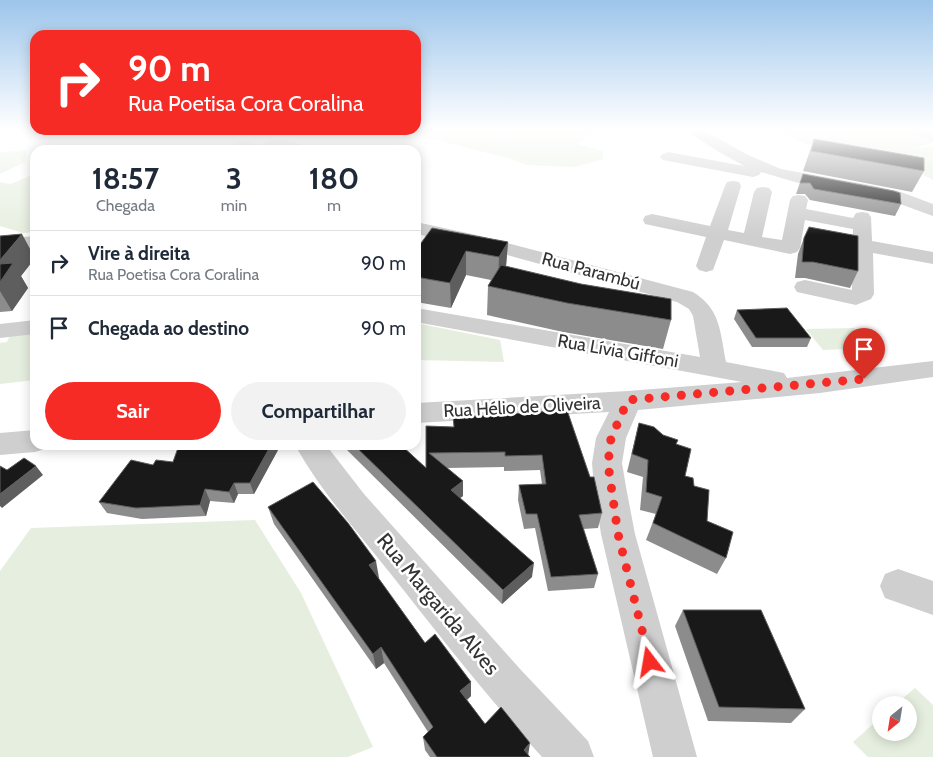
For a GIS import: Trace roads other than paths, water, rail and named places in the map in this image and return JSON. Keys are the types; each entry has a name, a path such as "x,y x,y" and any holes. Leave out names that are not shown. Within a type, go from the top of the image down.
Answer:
{"street":[{"path":"709,164 746,171 776,172"},
{"path":"753,164 776,172 880,192 920,204 933,211"},
{"path":"706,266 733,186"},
{"path":"752,240 763,192"},
{"path":"652,220 790,248 798,206 862,229 933,258"},
{"name":"Rua Parambú","path":"421,229 474,240 685,297 698,305 706,316 715,369"},
{"path":"805,287 856,298 863,294 862,229"},
{"path":"0,245 30,242"},
{"name":"Rua Lívia Giffoni","path":"421,316 715,369 781,380 820,384"},
{"path":"0,331 30,328"},
{"path":"820,384 933,369"},
{"name":"Rua Hélio de Oliveira","path":"421,413 628,400 820,384"},
{"path":"628,400 611,438 608,464 610,487 618,534 675,757"},
{"path":"0,444 30,441"},
{"name":"Rua Margarida Alves","path":"313,450 322,466 406,566 537,721 572,757"},
{"path":"898,586 933,598"}]}
